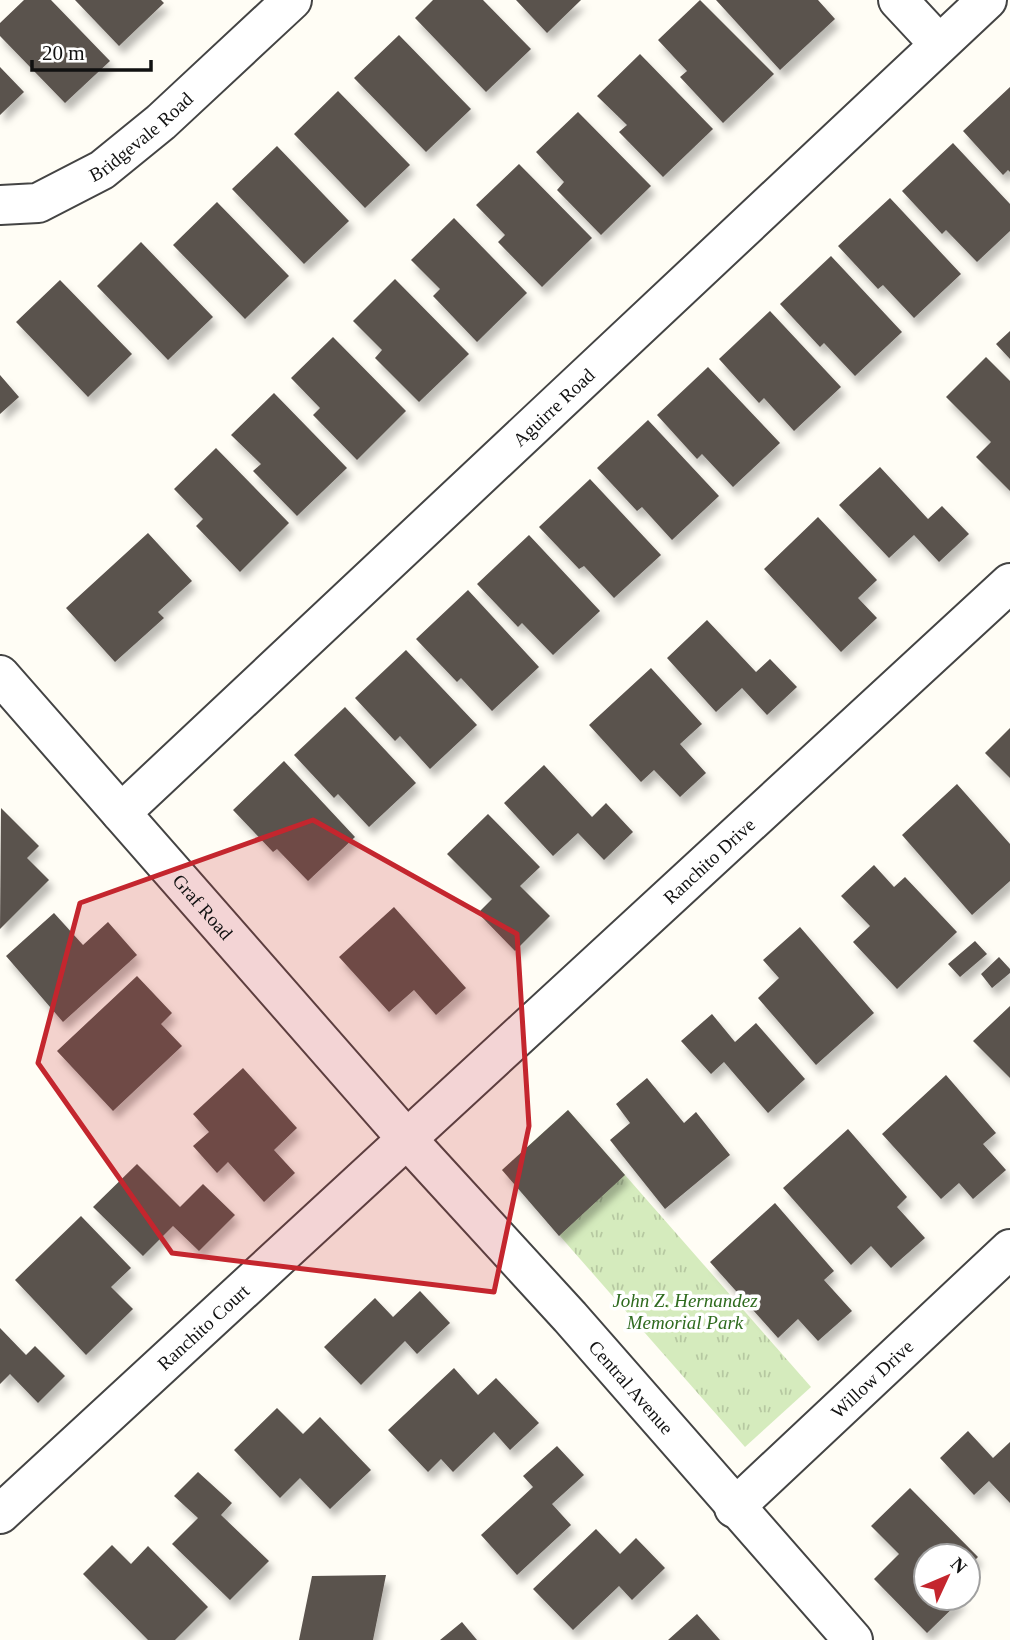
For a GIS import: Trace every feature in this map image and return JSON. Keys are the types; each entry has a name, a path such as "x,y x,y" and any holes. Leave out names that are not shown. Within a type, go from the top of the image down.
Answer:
{"street":[{"name":"Bridgevale Road","path":"0,205 38,203 103,170 161,122 292,0"},
{"path":"898,0 939,44"},
{"name":"Aguirre Road","path":"121,813 987,0"},
{"name":"Ranchito Drive","path":"406,1138 1010,583"},
{"name":"Graf Road","path":"0,675 406,1138"},
{"name":"Central Avenue","path":"406,1138 570,1317 734,1508 853,1640"},
{"name":"Ranchito Court","path":"0,1514 406,1138"},
{"name":"Willow Drive","path":"734,1508 1010,1249"}],"highlighted area":[{"path":"313,820 517,934 529,1126 494,1292 172,1253 38,1063 80,903"}],"green space":[{"name":"John Z. Hernandez Memorial Park","path":"568,1110 811,1387 745,1447 502,1170"}],"building":[{"path":"24,0 51,0 110,61 65,103 0,36 0,23"},
{"path":"75,0 161,0 164,3 119,46"},
{"path":"433,0 483,0 531,49 486,92 415,18"},
{"path":"516,0 581,0 547,33"},
{"path":"700,0 774,74 723,123 680,77 687,71 658,40"},
{"path":"716,0 818,0 835,19 780,70"},
{"path":"399,35 471,109 426,152 354,78"},
{"path":"640,54 713,129 663,177 619,132 627,125 597,96"},
{"path":"0,67 24,92 0,115"},
{"path":"1010,87 1010,172 1008,170 1003,175 963,131"},
{"path":"338,91 410,165 365,208 294,134"},
{"path":"578,112 651,186 601,235 557,190 564,182 536,152"},
{"path":"953,143 1010,204 1010,231 977,262 946,230 942,234 902,191"},
{"path":"277,146 349,221 304,264 232,189"},
{"path":"519,164 592,238 542,287 498,242 505,235 476,205"},
{"path":"890,198 961,274 914,318 883,285 878,289 838,246"},
{"path":"217,202 289,276 245,319 173,245"},
{"path":"454,218 527,293 477,342 433,296 440,289 411,260"},
{"path":"141,242 213,317 168,360 97,286"},
{"path":"831,256 902,332 855,376 824,343 820,347 780,304"},
{"path":"395,279 469,354 419,402 375,358 382,350 353,321"},
{"path":"60,280 132,354 88,397 16,322"},
{"path":"770,311 841,387 794,431 764,398 759,403 719,359"},
{"path":"1010,331 1010,359 996,344"},
{"path":"333,337 406,411 357,460 313,415 320,408 291,378"},
{"path":"986,357 1010,381 1010,491 976,457 991,442 946,397"},
{"path":"708,367 780,443 733,487 702,454 697,459 657,415"},
{"path":"0,375 19,397 0,414"},
{"path":"274,393 347,468 297,516 253,471 261,464 231,435"},
{"path":"648,420 719,496 672,540 642,507 637,511 597,468"},
{"path":"216,448 289,523 240,572 196,526 203,519 174,489"},
{"path":"880,467 928,519 942,506 969,534 939,562 914,535 889,558 839,505"},
{"path":"590,479 661,555 614,598 584,566 579,569 539,527"},
{"path":"818,517 877,580 858,598 877,618 841,652 764,569"},
{"path":"148,533 192,581 158,612 164,618 115,662 66,608"},
{"path":"529,535 600,611 553,655 522,623 518,627 477,584"},
{"path":"468,590 539,667 492,711 461,678 457,682 416,639"},
{"path":"707,620 756,672 770,659 797,687 767,715 742,688 716,712 667,658"},
{"path":"406,650 477,725 430,769 400,736 395,741 355,698"},
{"path":"651,668 702,724 680,744 706,773 680,797 654,770 641,782 589,725"},
{"path":"345,707 416,783 369,827 338,794 334,798 294,755"},
{"path":"1010,728 1010,778 985,753"},
{"path":"284,761 355,837 308,881 277,849 273,852 233,810"},
{"path":"544,765 592,817 606,803 633,832 604,860 578,833 553,856 504,803"},
{"path":"957,784 1010,844 1010,881 972,915 902,835"},
{"path":"1,808 39,846 27,858 49,880 0,929"},
{"path":"488,814 540,867 520,886 550,916 515,951 478,913 492,899 447,854"},
{"path":"874,865 894,887 905,877 957,932 897,989 853,942 870,926 841,896"},
{"path":"394,907 466,988 436,1015 414,990 389,1012 339,957"},
{"path":"54,913 83,945 108,922 137,955 63,1022 6,956"},
{"path":"800,927 874,1013 816,1065 758,998 779,978 763,960"},
{"path":"975,941 987,954 960,977 948,964"},
{"path":"999,957 1010,969 1010,973 992,988 981,974"},
{"path":"137,976 172,1013 161,1024 182,1046 113,1111 57,1051"},
{"path":"1010,1006 1010,1078 973,1041"},
{"path":"712,1014 735,1042 756,1023 805,1079 768,1113 724,1062 711,1074 681,1041"},
{"path":"243,1068 297,1128 274,1150 295,1173 264,1202 228,1162 217,1173 193,1146 209,1132 193,1114"},
{"path":"946,1075 996,1133 983,1144 1006,1170 973,1199 959,1183 941,1199 882,1134"},
{"path":"647,1078 684,1123 696,1112 730,1155 665,1209 610,1140 630,1123 616,1104"},
{"path":"568,1110 625,1175 559,1236 502,1170"},
{"path":"848,1129 907,1197 897,1207 925,1238 891,1268 871,1246 851,1265 783,1188"},
{"path":"137,1164 180,1207 203,1184 235,1215 199,1251 173,1226 143,1256 93,1207"},
{"path":"775,1203 834,1271 824,1280 852,1311 818,1341 798,1319 778,1338 710,1262"},
{"path":"81,1216 131,1268 111,1287 133,1309 86,1355 15,1280"},
{"path":"420,1291 450,1323 417,1354 405,1341 361,1385 324,1347 375,1298 393,1317"},
{"path":"0,1328 26,1355 35,1346 65,1376 38,1403 10,1374 0,1384"},
{"path":"454,1368 478,1395 496,1378 539,1423 510,1450 494,1432 453,1472 441,1459 428,1472 388,1430"},
{"path":"277,1408 303,1434 320,1417 371,1470 330,1509 300,1478 280,1498 234,1450"},
{"path":"968,1431 993,1458 1010,1442 1010,1503 989,1481 974,1495 940,1458"},
{"path":"557,1446 584,1475 552,1504 571,1525 517,1575 481,1535 533,1487 523,1476"},
{"path":"198,1472 232,1503 221,1515 269,1561 230,1600 172,1544 198,1518 174,1496"},
{"path":"910,1488 963,1542 912,1542 912,1612 949,1612 927,1633 874,1579 899,1554 871,1526"},
{"path":"596,1529 620,1554 636,1538 665,1568 632,1600 619,1586 573,1630 533,1589"},
{"path":"112,1545 131,1564 148,1546 208,1607 175,1640 148,1640 83,1574"},
{"path":"386,1575 373,1640 299,1640 312,1576"},
{"path":"697,1614 720,1640 668,1640"},
{"path":"462,1622 477,1640 440,1640"}]}
